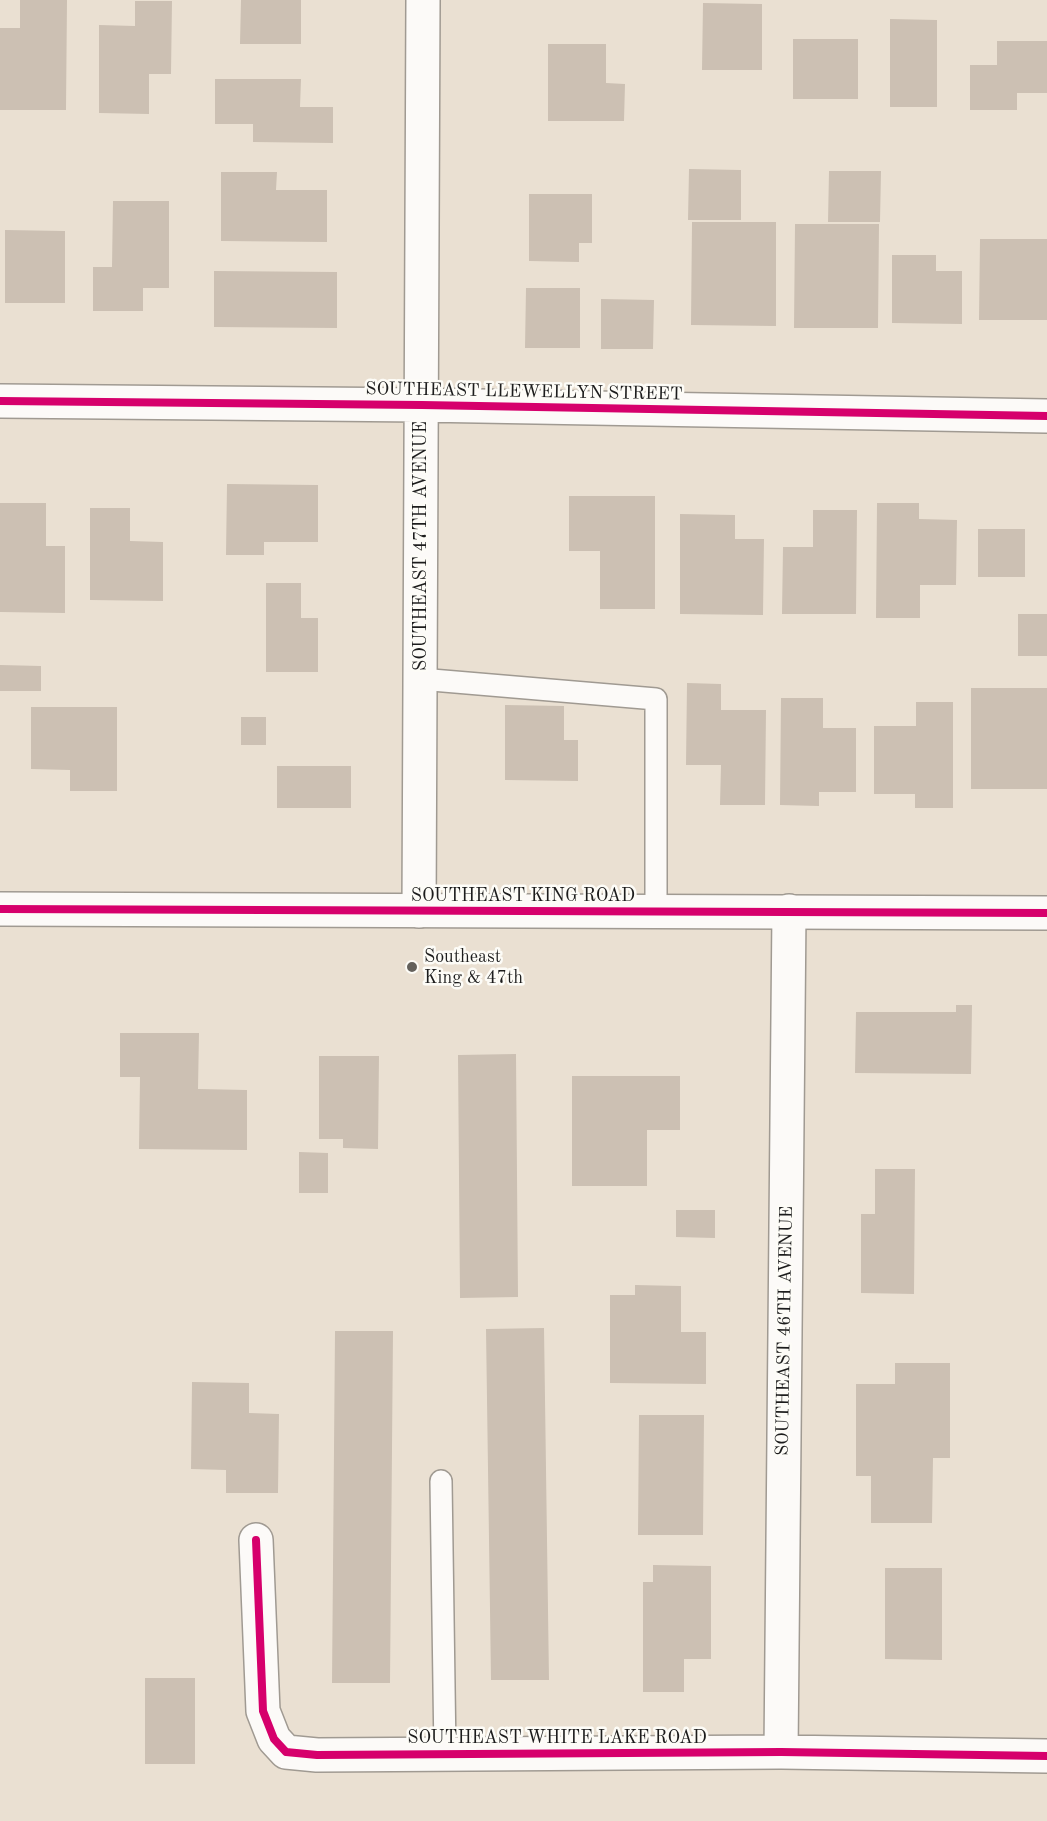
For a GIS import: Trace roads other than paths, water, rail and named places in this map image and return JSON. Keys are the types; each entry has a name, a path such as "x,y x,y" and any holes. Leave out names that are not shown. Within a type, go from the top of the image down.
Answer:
{"street":[{"name":"SOUTHEAST 47TH AVENUE","path":"419,911 423,0"},
{"name":"SOUTHEAST LLEWELLYN STREET","path":"0,401 422,405 1047,416"},
{"name":"SOUTHEAST KING ROAD","path":"0,909 1047,913"},
{"name":"SOUTHEAST 46TH AVENUE","path":"781,1752 789,911"},
{"name":"SOUTHEAST WHITE LAKE ROAD","path":"256,1540 263,1711 274,1739 286,1752 317,1755 781,1752 1047,1756"}],"lane":[{"path":"420,679 656,699 656,911"},
{"path":"441,1481 445,1754"}],"place":[{"name":"Southeast King & 47th","path":"412,967"}]}
